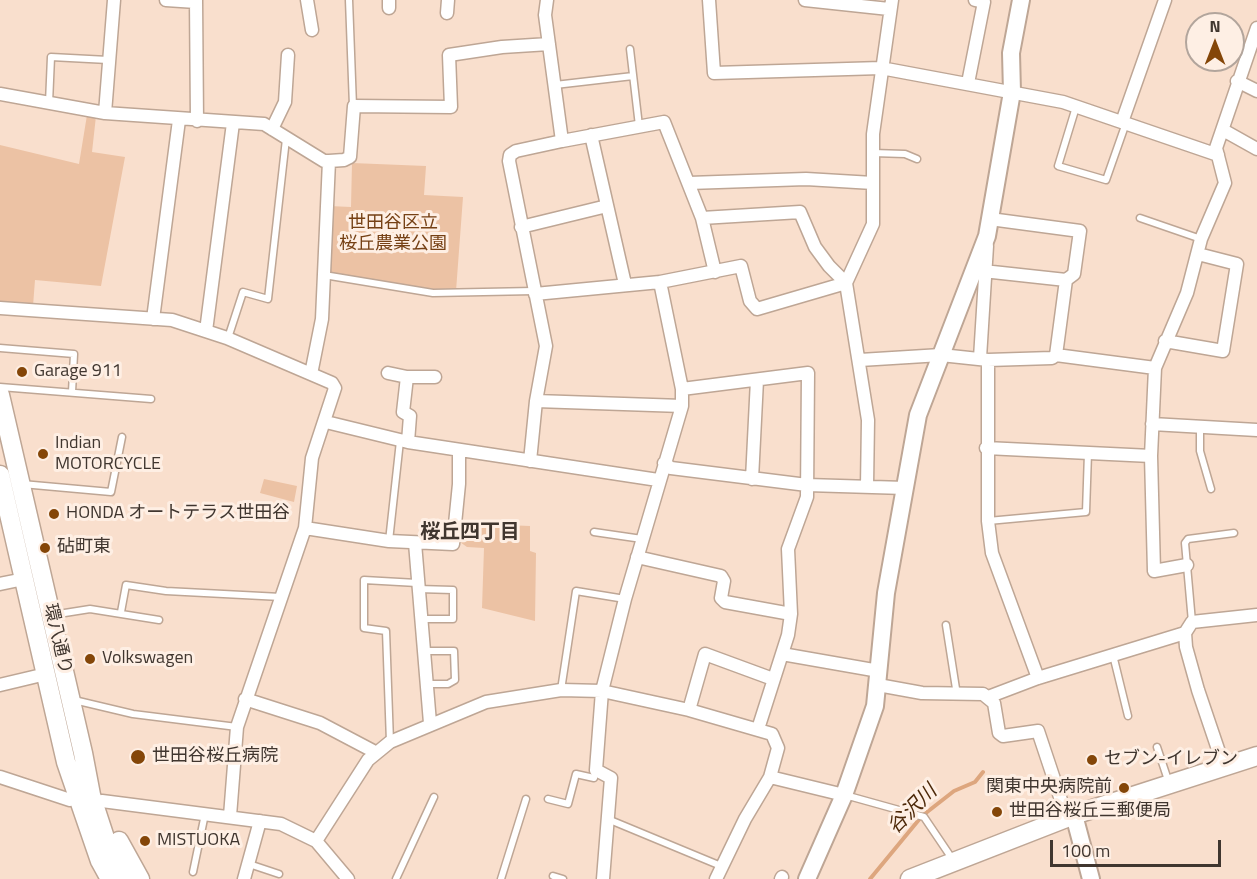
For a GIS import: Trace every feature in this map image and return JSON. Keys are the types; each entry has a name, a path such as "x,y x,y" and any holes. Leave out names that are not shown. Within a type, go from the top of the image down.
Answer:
{"main road":[{"name":"環八通り","path":"0,395 91,795 111,853 124,879"},
{"name":"環八通り","path":"0,475 66,762 100,861 110,879"},
{"path":"83,753 122,850 140,879"},
{"path":"913,878 1074,814 1257,756"},
{"path":"66,762 70,800 87,860 96,879"}],"street":[{"path":"105,113 114,0"},
{"path":"166,0 196,1 197,121"},
{"path":"306,0 312,30"},
{"path":"447,13 448,0"},
{"path":"547,0 545,15 562,141"},
{"path":"709,0 714,73 881,68 968,82 1076,106 1218,155"},
{"path":"534,292 660,282 741,266 750,301 757,309 846,283 873,224 873,153 881,68 891,4 805,0"},
{"path":"968,82 984,2 975,0"},
{"path":"1021,0 1011,53 1012,92 980,271 988,521 992,553 1038,678"},
{"path":"1124,123 1165,0"},
{"path":"1187,565 1154,571 1151,456 1155,368 1164,341 1186,293 1201,239 1225,183 1216,148 1257,28"},
{"path":"0,94 105,113 179,120 264,124 324,161 344,160 350,157 354,106 451,106 449,55 502,47 549,44"},
{"path":"272,129 285,102 282,74 288,55"},
{"path":"1237,81 1257,91"},
{"path":"153,319 179,120"},
{"path":"531,461 536,401 546,345 521,227 509,161 510,155 516,151 562,141 664,122 702,218 715,272"},
{"path":"206,332 233,123"},
{"path":"1223,130 1257,149"},
{"path":"591,135 625,284"},
{"path":"311,374 322,318 329,161"},
{"path":"689,183 806,179 873,183"},
{"path":"521,227 607,206"},
{"path":"702,218 800,212 815,247 846,283 868,420 867,486"},
{"path":"980,271 1066,280 1074,274 1080,231 988,227"},
{"path":"1164,341 1223,351 1237,264 1198,254"},
{"path":"807,879 844,795 874,706 886,593 918,415 941,355 980,271"},
{"path":"1056,355 1066,280"},
{"path":"603,879 610,820 611,778 597,770 602,691 658,480 682,406 682,389 660,282"},
{"path":"0,308 172,320 227,338 332,383 335,388 326,422 312,458 305,528 237,727 230,816"},
{"path":"860,360 941,355 984,359 1052,358 1056,355 1155,368"},
{"path":"388,373 406,377 435,378"},
{"path":"682,389 808,373 807,497 788,549 791,614 782,654 758,729"},
{"path":"404,441 410,416 403,412 406,377"},
{"path":"752,479 757,380"},
{"path":"536,401 682,406"},
{"path":"326,422 404,441 459,451 658,480"},
{"path":"1152,424 1257,430"},
{"path":"986,448 1151,456"},
{"path":"305,528 389,541 453,544 459,484 459,451"},
{"path":"664,463 671,468 807,485 905,488"},
{"path":"415,543 430,723"},
{"path":"638,558 721,576 724,581 721,598 725,602 791,614"},
{"path":"0,584 24,579"},
{"path":"1224,767 1198,690 1186,647 1185,633 1192,622 1257,615"},
{"path":"988,697 1038,678 1185,633"},
{"path":"689,710 705,654 773,679"},
{"path":"782,654 878,678 922,693 983,694 994,704 999,733 1003,736 1038,731 1063,806 1074,814 1091,879"},
{"path":"0,685 46,674"},
{"path":"316,841 375,752 390,742 430,723 486,702 561,690 602,691 689,710 713,719 772,734 778,748 770,777 716,879"},
{"path":"245,699 320,723 375,752"},
{"path":"0,777 70,800"},
{"path":"770,777 844,795"},
{"path":"102,801 281,824 316,841 348,879"},
{"path":"244,879 260,821"}],"lane":[{"path":"349,0 351,105 354,106"},
{"path":"630,48 639,127"},
{"path":"49,104 51,57 108,60"},
{"path":"555,85 633,76"},
{"path":"1076,106 1058,166 1106,180 1124,123"},
{"path":"227,338 243,292 268,299 287,138"},
{"path":"873,153 905,154 917,159"},
{"path":"1140,218 1201,239"},
{"path":"324,275 433,293 534,292"},
{"path":"0,348 74,354 72,392"},
{"path":"0,387 151,399"},
{"path":"1200,428 1200,451 1211,489"},
{"path":"21,484 111,492 122,437"},
{"path":"389,541 404,441"},
{"path":"988,521 1086,512 1088,453"},
{"path":"594,532 642,539"},
{"path":"1192,622 1185,543 1188,539 1234,532"},
{"path":"390,742 386,631 364,628 364,580 453,590 453,619 421,619"},
{"path":"121,612 126,585 166,591 280,597"},
{"path":"561,690 576,591 625,599"},
{"path":"51,615 90,609 121,612 159,620"},
{"path":"946,625 957,695"},
{"path":"424,651 454,651 454,680 448,684 426,684"},
{"path":"1112,654 1128,716"},
{"path":"70,700 133,714 237,727"},
{"path":"1157,747 1170,784"},
{"path":"548,799 568,804 576,774 594,778 597,770"},
{"path":"844,795 924,817 954,861"},
{"path":"396,879 434,797"},
{"path":"501,879 526,799"},
{"path":"193,872 205,813"},
{"path":"610,820 721,866"},
{"path":"249,864 279,874"},
{"path":"553,876 563,879"}],"green space":[{"path":"87,115 96,116 92,152 125,157 101,286 35,280 33,306 0,303 0,145 79,164"},
{"name":"世田谷区立 桜丘農業公園","path":"352,163 426,166 424,195 463,197 456,291 434,292 326,273 329,206 351,207"},
{"path":"264,479 297,486 294,502 260,493"},
{"path":"458,523 530,526 530,551 536,553 535,621 482,608 484,548 467,547 457,540"}],"waterway":[{"name":"谷沢川","path":"870,879 922,816 954,791 975,782 983,772"},
{"path":"909,805 925,814"}],"place":[{"name":"Garage 911","path":"22,372"},
{"name":"Indian MOTORCYCLE","path":"43,454"},
{"name":"HONDA オートテラス世田谷","path":"54,514"},
{"name":"砧町東","path":"45,548"},
{"name":"Volkswagen","path":"90,659"},
{"name":"世田谷桜丘病院","path":"138,757"},
{"name":"セブン-イレブン","path":"1092,760"},
{"name":"関東中央病院前","path":"1124,788"},
{"name":"世田谷桜丘三郵便局","path":"997,812"},
{"name":"MISTUOKA","path":"145,841"}],"district":[{"name":"桜丘四丁目","path":"470,533"}]}
